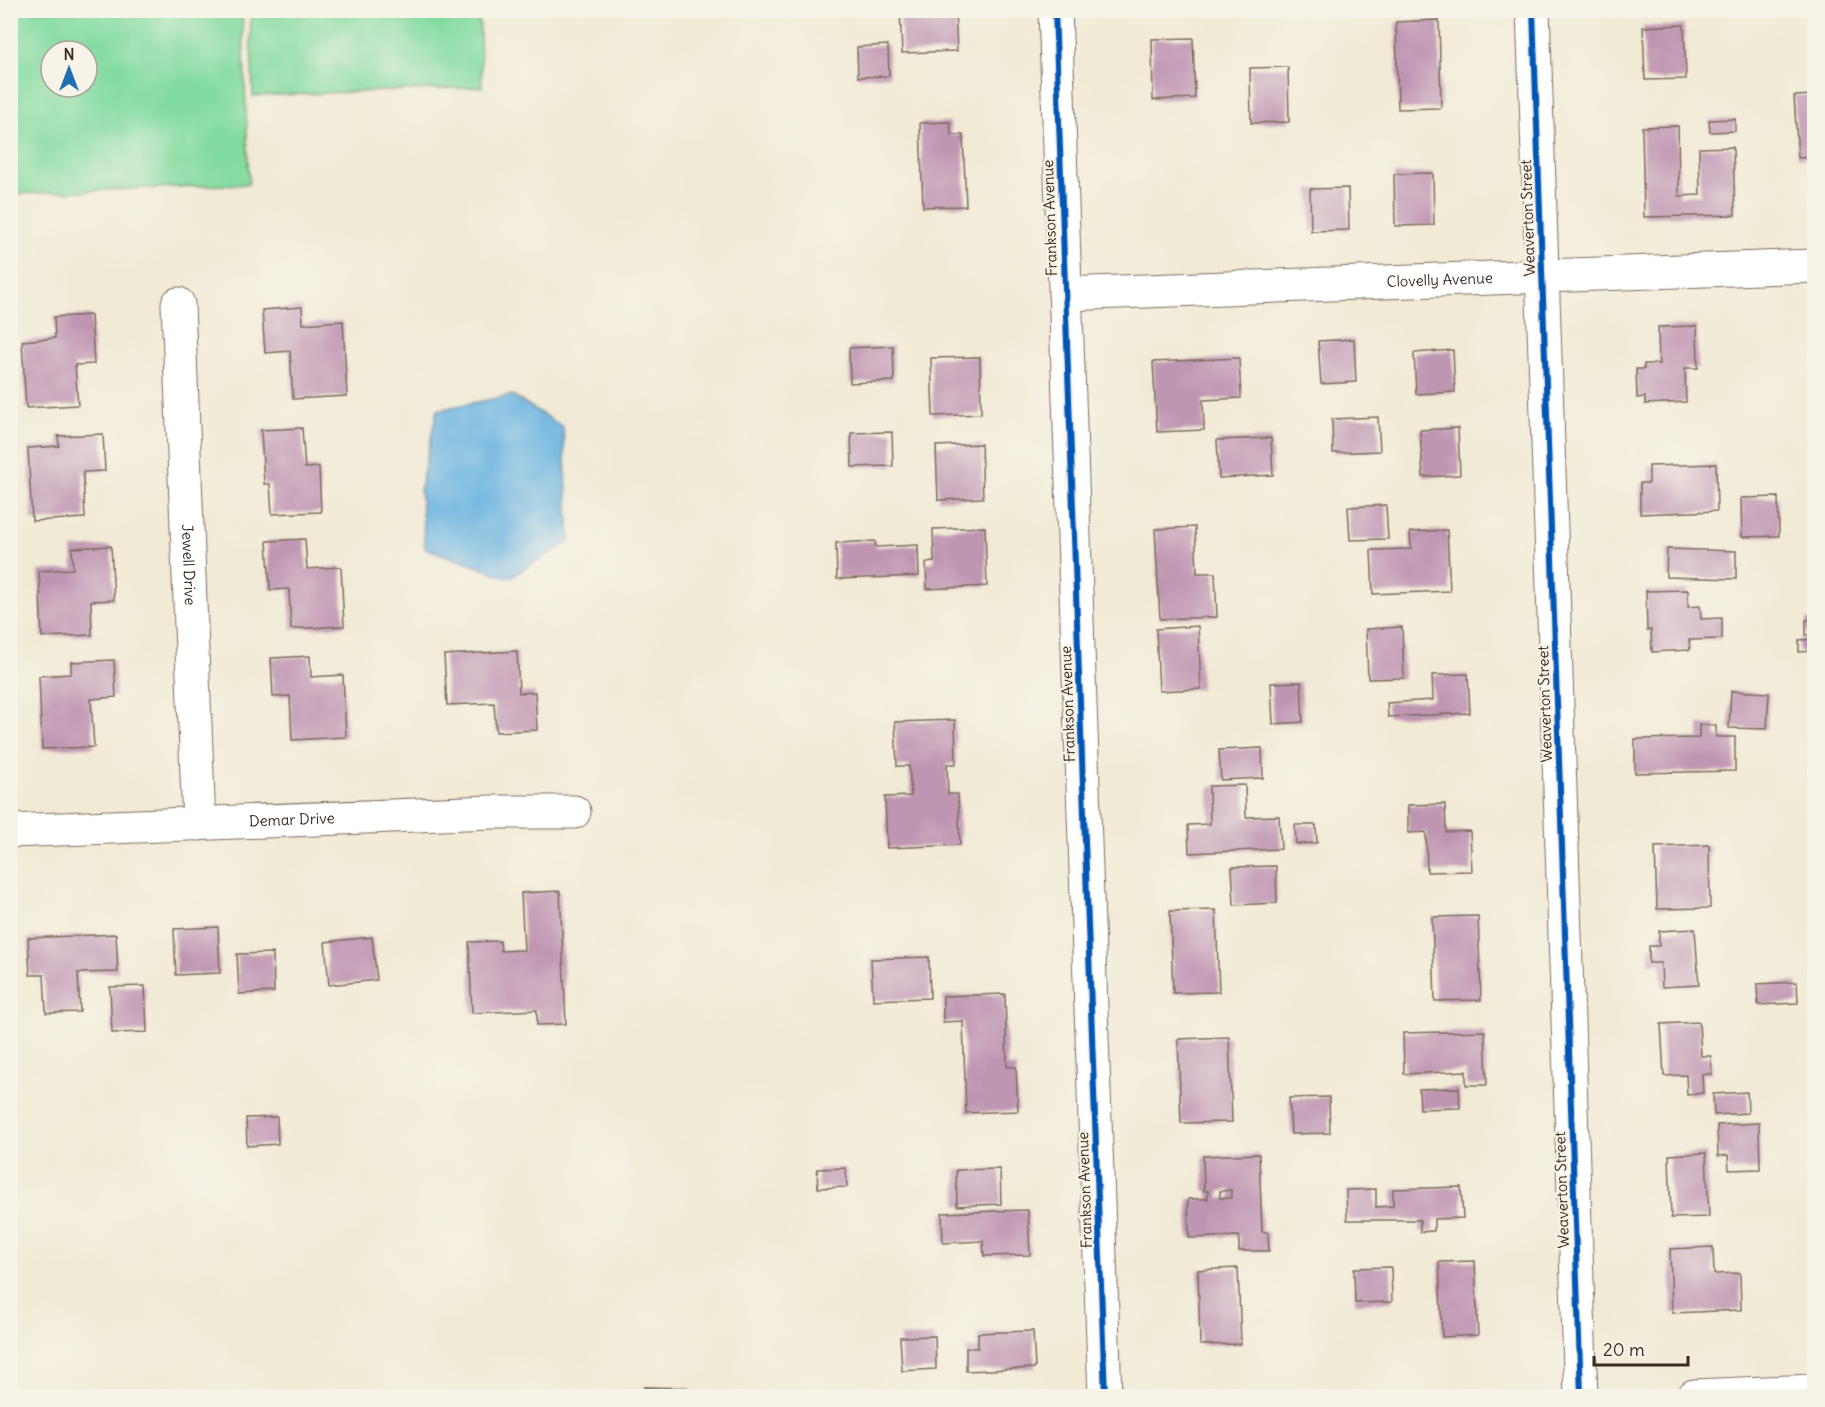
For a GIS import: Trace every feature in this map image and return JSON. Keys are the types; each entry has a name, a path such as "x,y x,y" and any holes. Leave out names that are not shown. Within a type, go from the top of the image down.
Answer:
{"street":[{"name":"Frankson Avenue","path":"1055,10 1105,1396"},
{"name":"Weaverton Street","path":"1533,10 1581,1396"},
{"name":"Clovelly Avenue","path":"1065,294 1815,266"},
{"name":"Jewell Drive","path":"178,304 199,824"},
{"name":"Demar Drive","path":"10,831 491,812 573,812"},
{"path":"1694,1396 1815,1391"}],"green space":[{"path":"10,11 242,11 249,184 11,194"},
{"path":"250,11 479,11 482,87 253,96"}],"water":[{"path":"512,395 563,427 570,541 509,578 425,548 420,489 437,410"}],"building":[{"path":"900,10 955,10 957,51 902,53"},
{"path":"1439,20 1441,108 1398,109 1396,22"},
{"path":"1684,25 1686,79 1645,80 1643,27"},
{"path":"1193,38 1195,98 1153,100 1152,39"},
{"path":"888,45 889,76 858,77 857,47"},
{"path":"1288,67 1289,122 1251,123 1250,68"},
{"path":"1814,95 1814,157 1798,158 1794,96"},
{"path":"1735,119 1735,131 1710,132 1709,120"},
{"path":"950,122 951,135 963,135 966,206 923,207 920,123"},
{"path":"1678,126 1679,196 1700,195 1699,148 1733,147 1735,215 1644,217 1642,127"},
{"path":"1433,173 1434,225 1395,226 1394,174"},
{"path":"1348,188 1349,230 1311,231 1310,189"},
{"path":"302,307 303,324 343,321 347,396 293,399 290,351 265,353 262,310"},
{"path":"91,315 94,364 75,365 78,405 26,408 22,341 55,338 54,317"},
{"path":"1697,326 1698,368 1685,368 1686,402 1645,404 1645,397 1637,398 1636,369 1644,369 1644,364 1659,364 1658,327"},
{"path":"1354,339 1356,382 1321,384 1318,341"},
{"path":"893,346 894,381 850,383 849,348"},
{"path":"1453,350 1455,392 1416,394 1414,353"},
{"path":"980,357 981,414 933,416 931,358"},
{"path":"1239,358 1241,398 1203,400 1204,430 1157,432 1153,362"},
{"path":"1378,417 1380,451 1333,453 1332,419"},
{"path":"302,428 305,468 319,467 321,512 272,514 270,484 264,484 261,430"},
{"path":"1458,428 1460,475 1423,477 1420,430"},
{"path":"892,432 893,466 852,467 851,433"},
{"path":"103,434 105,471 83,472 85,518 32,521 28,448 59,446 58,436"},
{"path":"1271,438 1273,475 1219,478 1217,440"},
{"path":"981,444 983,498 938,500 936,446"},
{"path":"1716,464 1717,511 1640,514 1640,483 1649,483 1649,466"},
{"path":"1778,497 1779,536 1742,537 1741,498"},
{"path":"1386,505 1388,539 1350,540 1348,507"},
{"path":"985,527 987,586 927,589 926,563 934,562 933,529"},
{"path":"1195,527 1197,573 1215,573 1217,617 1160,619 1155,529"},
{"path":"1447,530 1450,591 1373,594 1371,550 1411,549 1410,532"},
{"path":"305,539 307,569 341,567 344,626 291,629 289,589 270,590 267,541"},
{"path":"875,541 876,547 918,545 919,576 837,579 836,543"},
{"path":"111,546 114,600 91,601 92,635 42,637 39,571 73,569 72,548"},
{"path":"1667,549 1736,551 1736,579 1666,577"},
{"path":"1688,590 1688,607 1700,606 1701,619 1722,618 1722,639 1689,640 1690,650 1652,652 1651,630 1647,631 1646,591"},
{"path":"1814,619 1814,635 1806,635 1806,620"},
{"path":"1198,626 1201,689 1159,691 1156,629"},
{"path":"1402,627 1404,678 1368,679 1366,629"},
{"path":"1814,639 1814,651 1799,652 1799,640"},
{"path":"517,651 519,693 535,692 537,730 496,732 494,703 447,705 444,655"},
{"path":"310,656 311,677 343,675 346,737 292,740 290,696 273,697 271,658"},
{"path":"114,660 116,697 91,699 94,747 42,749 39,676 71,674 71,662"},
{"path":"1468,674 1470,713 1388,717 1387,703 1433,700 1432,675"},
{"path":"1301,682 1303,722 1273,724 1271,683"},
{"path":"1731,691 1769,693 1767,729 1729,728"},
{"path":"955,720 956,764 947,764 948,794 958,794 960,845 887,848 885,797 911,796 909,766 897,766 895,722"},
{"path":"1699,725 1716,725 1716,737 1735,737 1735,771 1635,773 1635,739 1699,738"},
{"path":"1262,748 1263,778 1221,780 1219,750"},
{"path":"1245,785 1246,817 1279,816 1281,849 1189,853 1188,825 1210,824 1209,786"},
{"path":"1445,804 1446,832 1470,831 1472,871 1427,872 1426,832 1408,833 1408,805"},
{"path":"1295,825 1316,825 1317,843 1296,844"},
{"path":"1709,845 1710,908 1657,909 1655,847"},
{"path":"1276,866 1277,903 1234,905 1232,867"},
{"path":"560,891 566,1024 537,1025 537,1010 472,1013 469,942 500,941 501,951 524,950 521,893"},
{"path":"1216,910 1219,992 1173,993 1170,911"},
{"path":"1478,916 1481,1000 1435,1001 1432,917"},
{"path":"218,927 220,973 176,975 174,929"},
{"path":"1695,929 1699,985 1662,987 1661,963 1649,963 1649,946 1659,946 1659,931"},
{"path":"116,934 118,972 78,973 80,1012 46,1013 44,975 30,975 28,938"},
{"path":"372,937 377,980 329,985 325,942"},
{"path":"273,953 274,992 239,994 237,954"},
{"path":"929,957 930,998 873,1000 871,959"},
{"path":"1797,982 1798,1003 1758,1005 1757,984"},
{"path":"145,986 147,1032 112,1033 110,987"},
{"path":"1005,994 1007,1067 1016,1067 1018,1111 966,1113 963,1021 943,1022 943,996"},
{"path":"1699,1022 1701,1056 1711,1056 1712,1074 1702,1074 1703,1093 1687,1095 1686,1075 1664,1076 1661,1024"},
{"path":"1485,1031 1487,1085 1466,1085 1466,1071 1404,1074 1403,1033"},
{"path":"1229,1037 1232,1122 1181,1123 1178,1039"},
{"path":"1459,1088 1460,1108 1420,1109 1419,1089"},
{"path":"1747,1092 1748,1113 1714,1115 1713,1094"},
{"path":"1329,1097 1330,1133 1291,1134 1289,1098"},
{"path":"277,1117 278,1144 247,1146 246,1118"},
{"path":"1759,1123 1760,1169 1729,1170 1728,1155 1718,1156 1717,1125"},
{"path":"1706,1153 1709,1217 1671,1218 1669,1155"},
{"path":"1259,1154 1262,1232 1268,1232 1269,1251 1239,1251 1239,1236 1189,1238 1188,1199 1208,1199 1208,1191 1204,1191 1203,1156","holes":["1231,1190 1231,1198 1220,1198 1220,1191"]},
{"path":"846,1168 847,1187 818,1188 817,1169"},
{"path":"1000,1169 1001,1204 957,1206 956,1170"},
{"path":"1461,1187 1463,1218 1434,1219 1434,1231 1420,1232 1420,1220 1347,1220 1346,1190 1376,1189 1376,1207 1393,1206 1393,1189"},
{"path":"1028,1210 1030,1255 984,1256 983,1241 943,1243 942,1213"},
{"path":"1713,1247 1714,1274 1740,1273 1741,1310 1672,1313 1670,1249"},
{"path":"1475,1261 1478,1335 1442,1337 1439,1262"},
{"path":"1391,1267 1392,1302 1355,1303 1354,1268"},
{"path":"1238,1268 1241,1344 1200,1345 1198,1270"},
{"path":"1033,1331 1035,1368 966,1371 966,1348 978,1348 978,1333"},
{"path":"935,1336 936,1369 902,1371 900,1337"},
{"path":"644,1387 690,1388 689,1396 644,1396"}],"cycle path":[{"path":"1055,10 1105,1396"},
{"path":"1533,10 1581,1396"}]}
